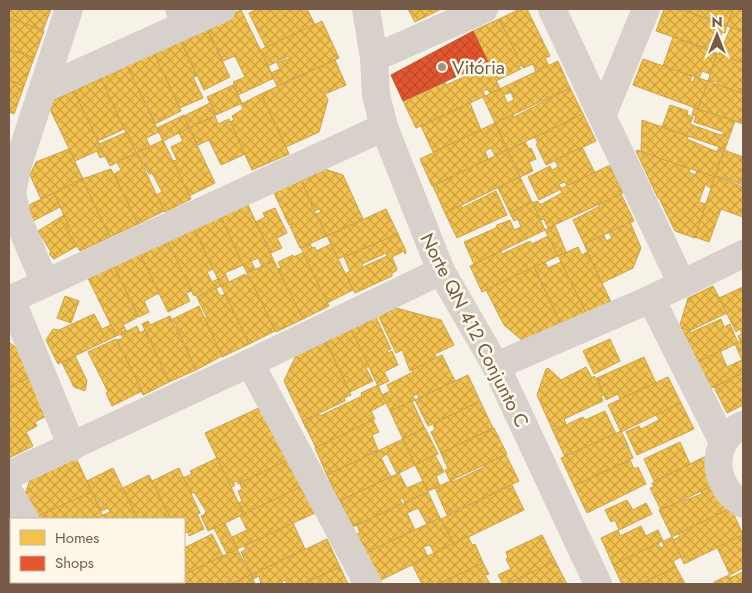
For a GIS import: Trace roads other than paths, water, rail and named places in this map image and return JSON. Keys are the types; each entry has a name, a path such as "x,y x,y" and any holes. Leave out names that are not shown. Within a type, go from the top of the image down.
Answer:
{"street":[{"path":"45,283 17,217 12,193 18,164 69,9"},
{"path":"44,89 183,16 222,9"},
{"name":"Norte QN 412 Conjunto C","path":"366,9 374,58 376,95 384,127 441,271 496,366 598,584"},
{"path":"374,58 484,9"},
{"path":"552,9 682,284"},
{"path":"602,116 646,9"},
{"path":"72,447 10,299 384,127"},
{"path":"496,366 651,299 741,257"},
{"path":"9,475 250,363 441,271"},
{"path":"651,299 733,433 717,459 720,477 729,493 743,504"},
{"path":"250,363 368,584"},
{"path":"9,492 24,518"}],"place":[{"name":"Vitória","path":"442,67"}]}
